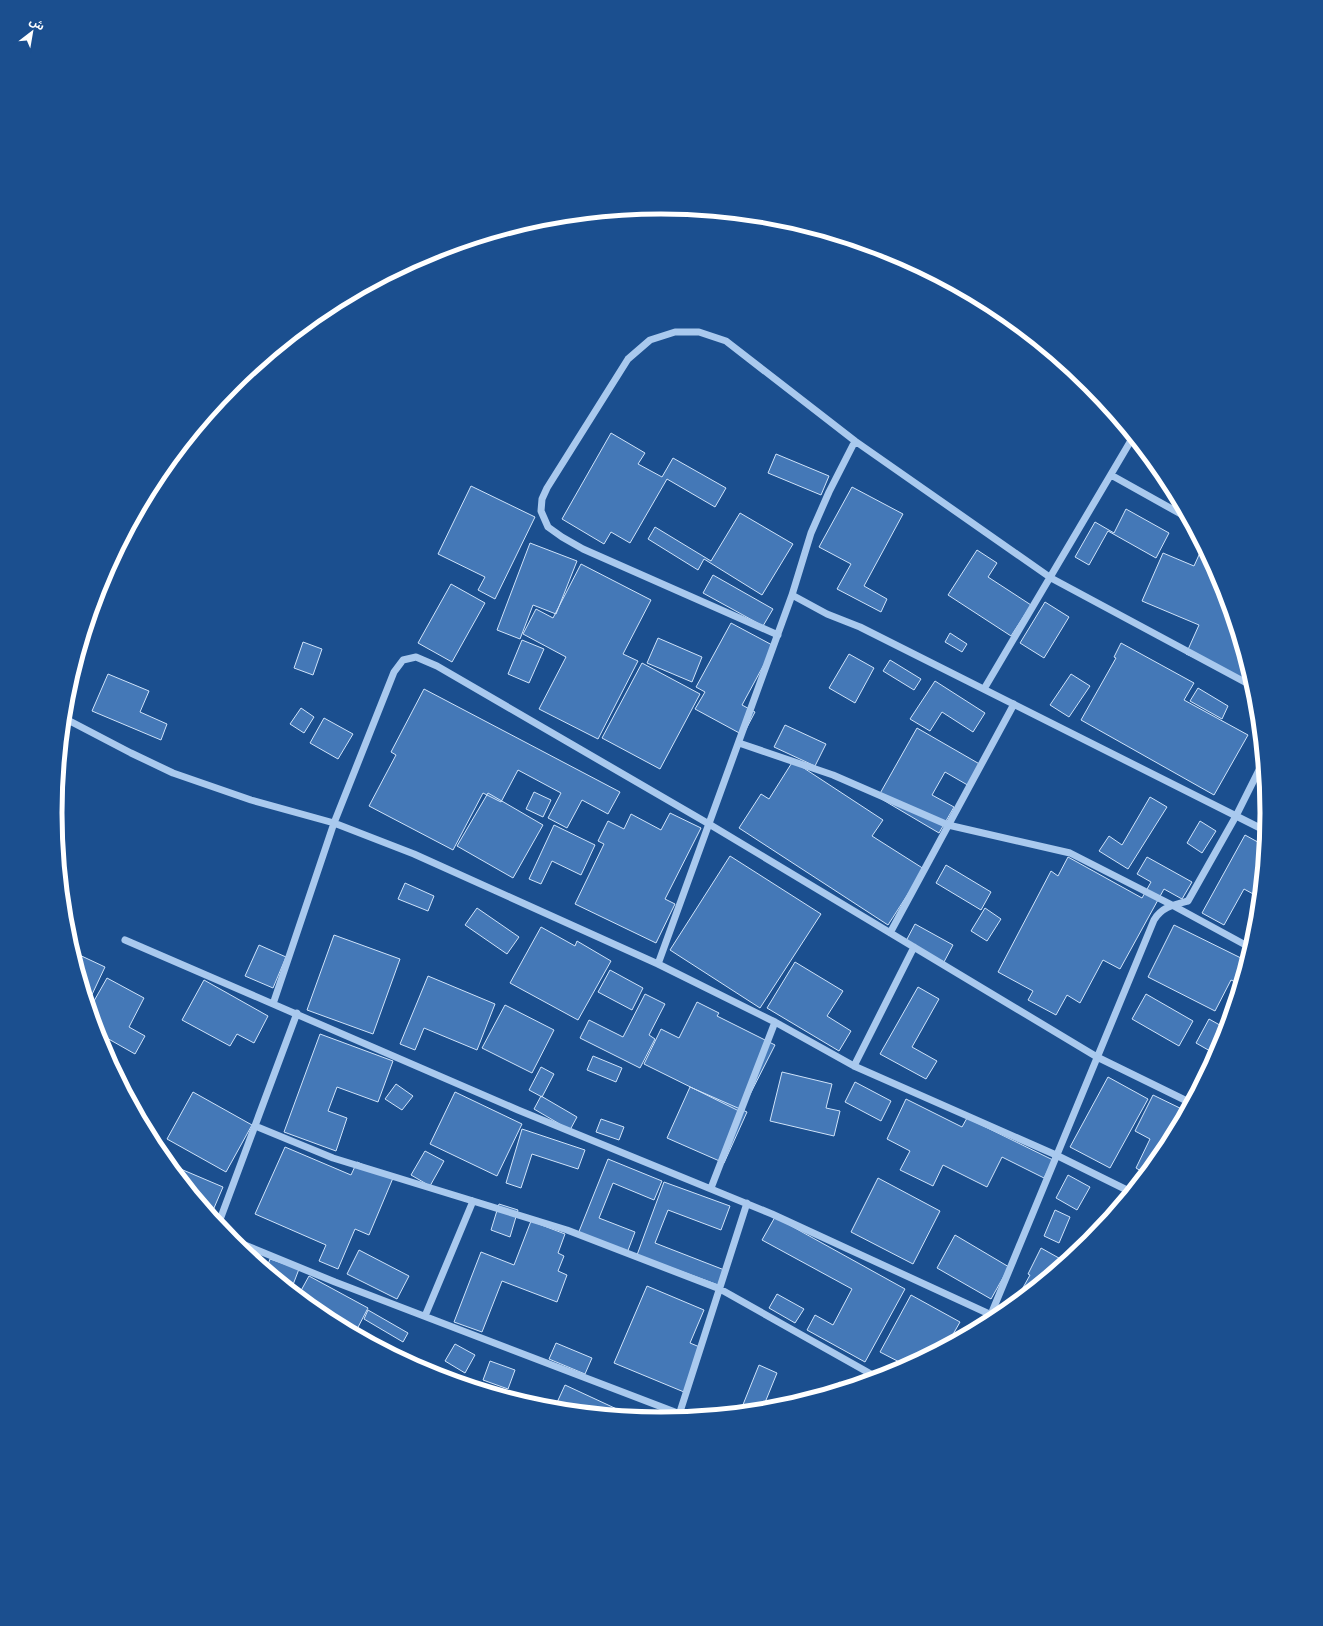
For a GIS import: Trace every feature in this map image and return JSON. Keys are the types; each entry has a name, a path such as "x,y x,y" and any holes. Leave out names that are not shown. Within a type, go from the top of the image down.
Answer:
{"street":[{"path":"778,635 583,549 548,527 541,511 542,499 547,488 628,359 650,340 675,332 699,332 726,342 856,441 1051,578 1246,683"},
{"path":"984,689 1051,578 1131,440"},
{"path":"658,964 778,635 811,533 829,492 856,441"},
{"path":"1111,475 1182,515"},
{"path":"792,595 827,614 860,627 1261,828"},
{"path":"273,1004 334,823 394,672 403,660 416,657 437,666 709,824 1097,1057 1187,1102"},
{"path":"890,933 1014,704"},
{"path":"70,721 173,773 251,800 334,823 414,854 658,964 775,1022 854,1066 1056,1155 1127,1190"},
{"path":"739,743 833,775 948,825 1070,853 1172,905 1246,945"},
{"path":"996,1310 1056,1155 1154,920 1160,911 1172,905 1188,901 1236,816 1259,769"},
{"path":"125,940 297,1013 518,1110 747,1203 990,1314"},
{"path":"854,1066 914,947"},
{"path":"221,1218 297,1013"},
{"path":"710,1188 775,1022"},
{"path":"255,1126 333,1158 567,1230 720,1289 872,1374"},
{"path":"424,1316 473,1201"},
{"path":"679,1412 747,1203"},
{"path":"247,1246 667,1412"}],"building":[{"path":"611,433 645,453 638,464 662,477 673,458 726,488 715,507 667,479 630,543 611,532 604,544 562,519"},
{"path":"776,454 829,476 821,495 768,473"},
{"path":"471,486 535,517 495,599 478,590 485,577 438,554"},
{"path":"852,487 903,514 864,586 887,599 881,612 837,589 851,564 819,547"},
{"path":"1126,509 1169,533 1156,558 1108,531 1089,565 1075,557 1095,522 1114,533"},
{"path":"740,513 793,544 762,595 704,559 698,570 648,539 655,527 711,561"},
{"path":"530,543 577,561 556,614 533,605 520,639 497,630"},
{"path":"977,550 997,563 988,577 1031,605 1011,636 948,595"},
{"path":"1201,551 1229,620 1241,658 1245,679 1186,654 1199,625 1142,601 1163,553 1194,566"},
{"path":"581,564 651,600 623,654 638,661 598,739 539,709 566,657 523,634 536,609 553,618"},
{"path":"713,575 773,609 763,626 703,593"},
{"path":"451,584 485,603 452,662 418,643"},
{"path":"1045,602 1069,617 1044,658 1020,643"},
{"path":"731,623 774,646 742,705 755,712 743,735 695,709 705,692 696,687"},
{"path":"950,633 967,644 962,652 945,642"},
{"path":"658,638 702,657 692,682 647,663"},
{"path":"522,640 544,649 529,683 508,674"},
{"path":"303,642 322,649 313,675 294,668"},
{"path":"1121,643 1194,683 1184,700 1248,735 1214,795 1081,720 1116,658 1114,657"},
{"path":"849,654 874,668 855,703 829,688"},
{"path":"890,660 921,679 914,690 883,671"},
{"path":"642,663 700,694 660,769 602,738"},
{"path":"108,674 149,691 140,712 167,724 161,740 92,711"},
{"path":"1071,674 1090,686 1069,717 1050,705"},
{"path":"935,681 985,713 973,732 942,712 930,731 910,719"},
{"path":"1198,688 1228,706 1222,719 1190,701"},
{"path":"424,689 620,792 608,814 582,800 567,828 548,818 561,793 518,770 501,802 483,793 453,850 369,806 396,755 391,752"},
{"path":"301,708 314,717 304,733 290,724"},
{"path":"324,718 353,734 338,759 310,743"},
{"path":"785,725 826,744 815,766 774,747"},
{"path":"917,728 983,766 971,787 945,772 932,795 954,807 939,833 878,797"},
{"path":"793,761 883,820 872,836 924,869 888,925 739,828 761,794 769,799"},
{"path":"534,792 551,800 543,817 526,809"},
{"path":"488,793 543,825 513,878 457,846"},
{"path":"1150,797 1167,807 1128,869 1099,851 1109,836 1122,845"},
{"path":"670,813 701,828 665,899 675,904 656,943 575,904 604,844 598,841 608,821 624,829 631,814 661,830"},
{"path":"1200,821 1216,831 1202,853 1187,843"},
{"path":"554,825 595,845 581,875 552,861 541,884 529,879"},
{"path":"1245,835 1260,843 1255,895 1244,889 1224,925 1202,913"},
{"path":"730,856 821,914 760,1008 670,950"},
{"path":"1068,857 1142,898 1151,882 1137,874 1147,857 1192,882 1182,899 1164,889 1120,969 1103,960 1080,1003 1067,995 1056,1015 1028,1000 1033,991 998,972 1051,871 1058,876"},
{"path":"946,865 991,892 981,910 936,883"},
{"path":"405,883 434,896 428,911 398,899"},
{"path":"477,908 519,937 507,954 465,925"},
{"path":"985,908 1001,919 987,941 971,931"},
{"path":"915,924 953,945 944,962 906,941"},
{"path":"1174,925 1243,959 1236,982 1231,980 1215,1011 1148,977"},
{"path":"541,927 575,946 577,941 611,961 578,1020 510,983"},
{"path":"334,935 400,959 373,1034 307,1010"},
{"path":"259,945 286,957 273,988 245,976"},
{"path":"79,955 105,967 91,997"},
{"path":"795,962 843,991 827,1016 851,1031 839,1051 767,1008"},
{"path":"610,970 643,988 632,1010 598,992"},
{"path":"428,976 495,1004 477,1050 424,1028 415,1050 400,1044"},
{"path":"107,978 144,998 129,1027 145,1036 135,1054 106,1038 93,1003"},
{"path":"204,980 268,1016 254,1043 237,1034 230,1046 182,1020"},
{"path":"918,987 939,999 912,1047 937,1061 926,1079 880,1054"},
{"path":"645,994 665,1004 649,1035 655,1039 640,1068 580,1038 589,1020 623,1037"},
{"path":"1146,994 1193,1021 1179,1046 1132,1019"},
{"path":"697,1002 719,1013 717,1016 775,1045 741,1112 644,1064 661,1029 679,1038"},
{"path":"505,1005 554,1030 532,1073 482,1048"},
{"path":"1209,1019 1221,1026 1211,1051 1196,1043"},
{"path":"320,1034 393,1061 378,1102 337,1087 328,1111 347,1118 336,1151 284,1132"},
{"path":"593,1056 622,1068 616,1082 587,1070"},
{"path":"541,1067 554,1074 542,1097 529,1090"},
{"path":"782,1072 832,1084 826,1108 840,1111 834,1136 770,1121"},
{"path":"1108,1077 1148,1099 1110,1168 1070,1147"},
{"path":"855,1082 891,1101 881,1121 845,1102"},
{"path":"396,1084 413,1096 402,1110 385,1099"},
{"path":"690,1087 747,1112 724,1163 667,1138"},
{"path":"193,1092 252,1125 226,1172 167,1139"},
{"path":"455,1092 522,1124 497,1176 430,1144"},
{"path":"1153,1095 1183,1109 1142,1171 1136,1168 1150,1139 1135,1131"},
{"path":"541,1096 577,1117 570,1130 534,1109"},
{"path":"906,1099 962,1127 967,1118 1053,1160 1044,1178 1002,1157 987,1187 943,1165 933,1186 900,1170 910,1151 887,1139"},
{"path":"601,1119 624,1127 619,1140 596,1132"},
{"path":"522,1129 585,1150 578,1169 532,1154 521,1188 506,1183"},
{"path":"285,1147 351,1175 357,1162 393,1178 369,1235 355,1229 338,1269 319,1261 326,1245 255,1214"},
{"path":"425,1151 444,1161 430,1186 411,1175"},
{"path":"608,1159 662,1181 654,1200 613,1183 599,1218 635,1232 627,1253 578,1234"},
{"path":"179,1168 223,1187 213,1210"},
{"path":"1068,1175 1090,1187 1077,1210 1056,1198"},
{"path":"878,1178 940,1211 913,1264 851,1232"},
{"path":"664,1182 730,1206 721,1230 668,1210 655,1243 727,1271 721,1286 637,1255"},
{"path":"1120,1196 1121,1197 1111,1209 1110,1208"},
{"path":"499,1204 518,1210 510,1237 491,1230"},
{"path":"1055,1210 1070,1217 1059,1243 1044,1236"},
{"path":"775,1217 905,1289 865,1362 807,1330 815,1315 833,1325 852,1289 762,1240"},
{"path":"531,1221 565,1234 558,1253 564,1256 558,1271 567,1275 557,1302 502,1281 482,1332 454,1322 481,1252 514,1265"},
{"path":"955,1235 1009,1267 991,1299 937,1268"},
{"path":"1041,1248 1062,1260 1020,1293 1030,1275 1028,1274"},
{"path":"359,1250 409,1276 397,1299 347,1274"},
{"path":"270,1259 299,1269 293,1286 268,1265"},
{"path":"309,1276 368,1308 357,1329 300,1291"},
{"path":"647,1286 704,1310 690,1343 702,1348 684,1392 614,1363"},
{"path":"777,1294 804,1309 795,1323 769,1308"},
{"path":"911,1295 960,1322 951,1337 927,1351 901,1363 880,1352"},
{"path":"368,1310 408,1333 403,1342 364,1319"},
{"path":"556,1343 592,1358 585,1374 549,1359"},
{"path":"455,1344 475,1355 465,1373 445,1361"},
{"path":"490,1361 515,1370 508,1389 483,1380"},
{"path":"759,1365 777,1373 765,1403 742,1407"},
{"path":"839,1382 843,1384 837,1386"},
{"path":"565,1385 621,1411 583,1407 557,1403"}]}
